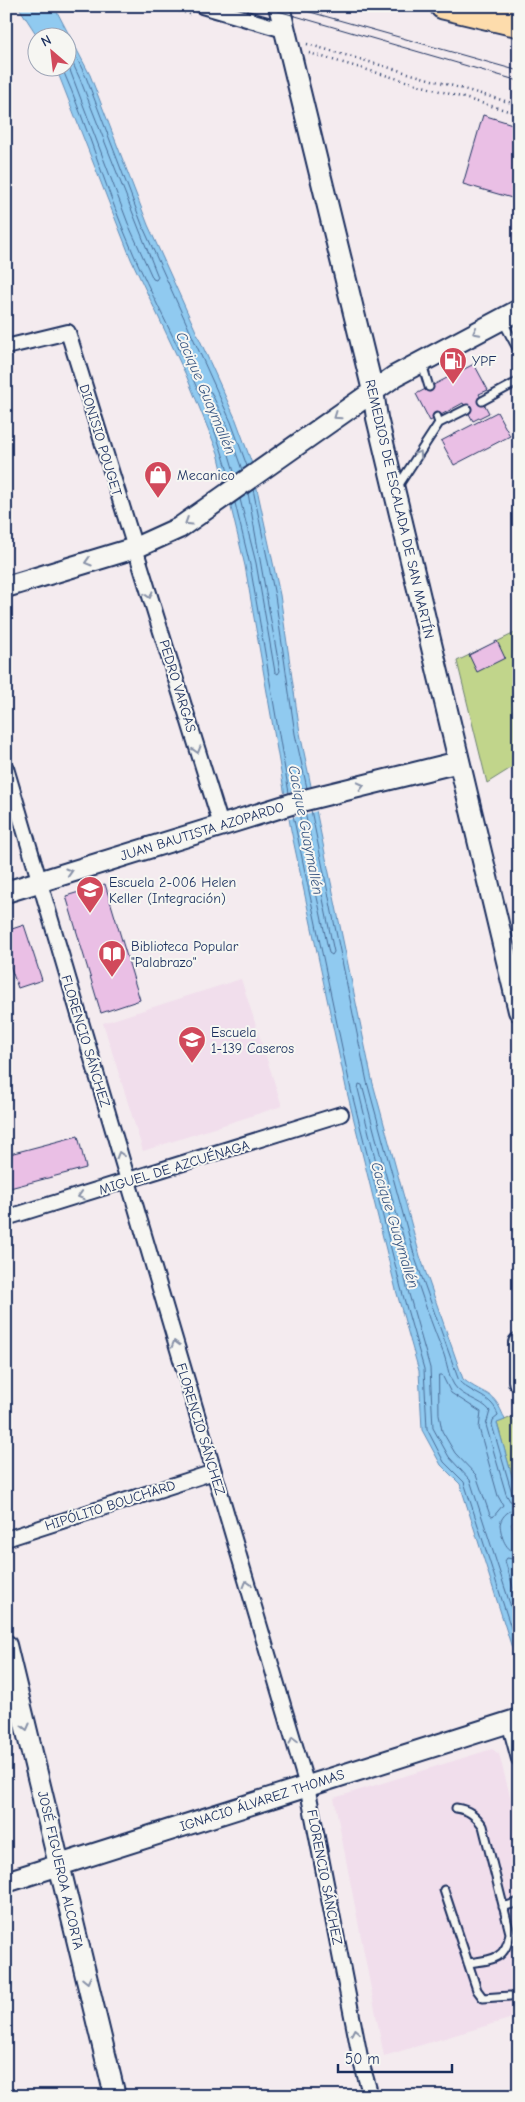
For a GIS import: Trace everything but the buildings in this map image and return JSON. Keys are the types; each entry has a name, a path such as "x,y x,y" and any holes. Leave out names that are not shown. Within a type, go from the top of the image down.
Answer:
{"highway":[{"path":"442,6 519,24"},
{"path":"463,6 519,24"}],"main road":[{"name":"REMEDIOS DE ESCALADA DE SAN MARTÍN","path":"279,6 373,391 377,418 519,1012"},
{"path":"6,587 135,548 179,528 373,391 422,361 510,314"},
{"name":"JUAN BAUTISTA AZOPARDO","path":"6,892 286,805 459,762"},
{"path":"519,1344 519,1380"},
{"name":"JOSÉ FIGUEROA ALCORTA","path":"6,1645 115,2096"},
{"name":"IGNACIO ÁLVAREZ THOMAS","path":"6,1882 514,1721"}],"street":[{"path":"199,11 286,39"},
{"name":"DIONISIO POUGET","path":"6,347 68,332 135,548"},
{"name":"PEDRO VARGAS","path":"135,548 221,825"},
{"name":"FLORENCIO SÁNCHEZ","path":"6,768 307,1786 361,2062 372,2096"},
{"name":"MIGUEL DE AZCUÉNAGA","path":"6,1218 128,1182 340,1114"},
{"name":"HIPÓLITO BOUCHARD","path":"6,1539 214,1472"},
{"path":"514,1721 519,1759"}],"lane":[{"path":"510,314 519,352"},
{"path":"422,361 429,387"},
{"path":"482,401 519,381"},
{"path":"395,491 438,420 467,409"},
{"path":"456,1808 466,1810 476,1816 483,1826 510,1933 508,1944 502,1954 489,1961 468,1963"},
{"path":"444,1890 477,1990 483,1998 510,1996"},
{"path":"503,1907 519,1902"}],"path":[{"path":"160,6 199,11"},
{"path":"286,39 519,105"},
{"path":"286,39 519,114"}],"shaded area":[{"name":"Escuela 1-139 Caseros","path":"241,979 282,1106 143,1151 103,1023"},
{"path":"492,1749 499,1754 519,1830 519,2016 384,2056 334,1798"}],"green space":[{"path":"519,631 519,763 487,783 457,661"},
{"path":"512,1417 519,1439 519,1501 497,1423"}],"water":[{"path":"18,6 54,6 65,28 32,28"},
{"name":"Cacique Guaymallén","path":"78,52 90,75 148,225 236,420 251,461 280,595 300,733 372,1080 420,1256 463,1379 493,1398 505,1420 497,1423 519,1501 519,1518 511,1524 519,1549 519,1670 460,1484 441,1465 422,1430 419,1371 396,1290 347,1092 291,830 245,566 218,453 186,375 131,259 60,78 78,78"}],"pier":[{"path":"311,786 317,811 289,819 284,793"}],"tram line":[{"path":"261,6 519,81"},
{"path":"289,6 519,71"}],"place":[{"name":"YPF","path":"453,385"},
{"name":"Mecanico","path":"158,499"},
{"name":"Escuela 2-006 Helen Keller (Integración)","path":"90,914"},
{"name":"Biblioteca Popular \"Palabrazo\"","path":"112,978"},
{"name":"Escuela 1-139 Caseros","path":"192,1064"}]}
